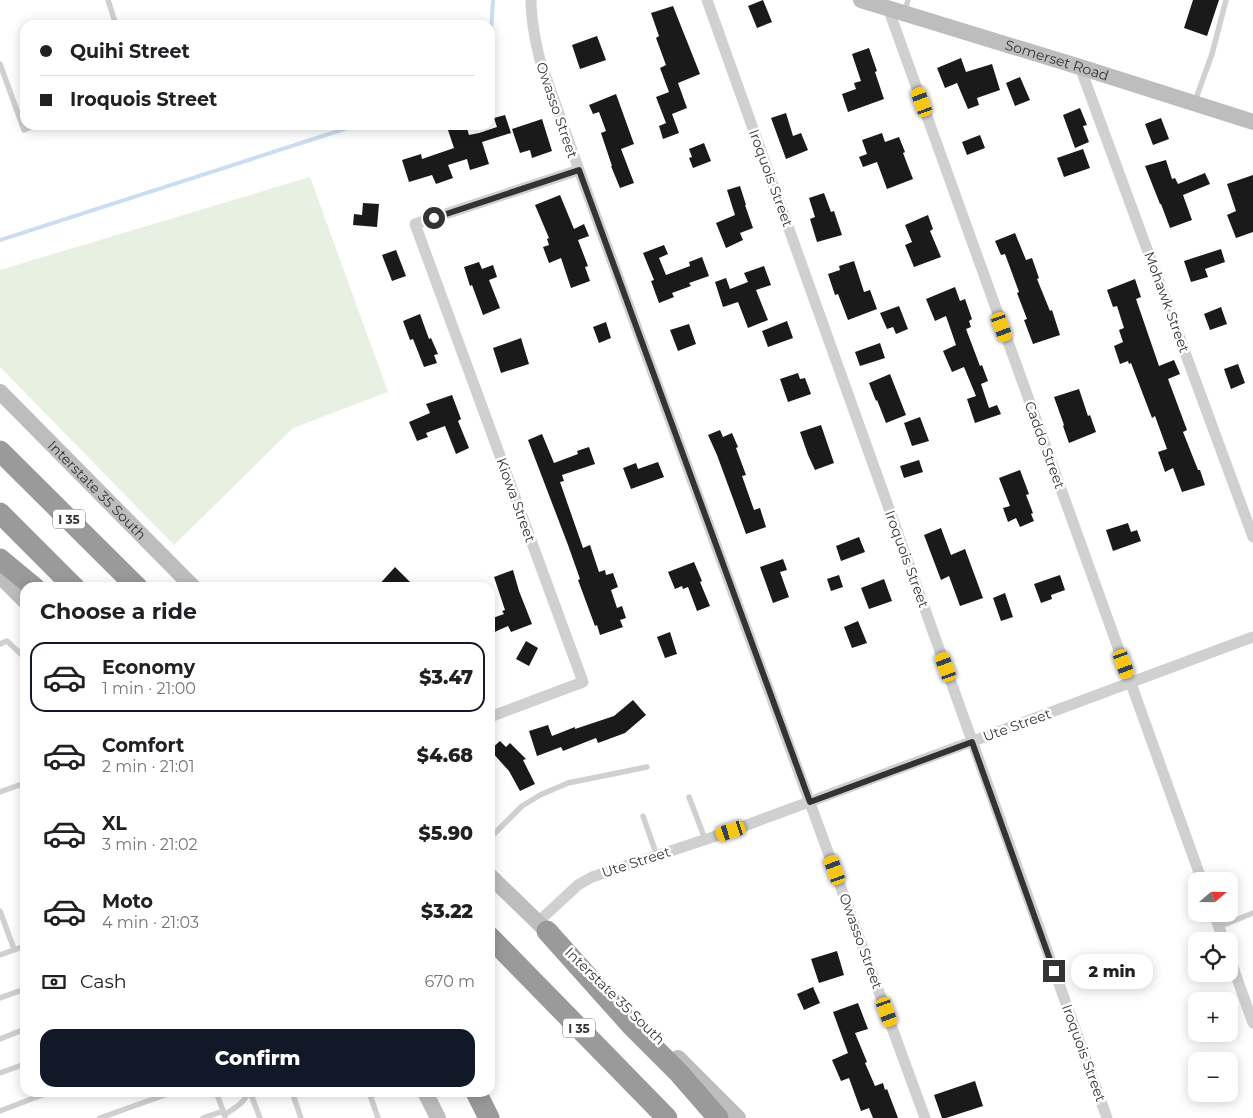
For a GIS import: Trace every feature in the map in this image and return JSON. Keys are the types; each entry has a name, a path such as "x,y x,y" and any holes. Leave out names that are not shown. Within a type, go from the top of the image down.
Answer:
{"highway":[{"name":"I 35","path":"0,451 132,582"},
{"path":"0,513 69,582"},
{"path":"0,559 28,582"},
{"path":"542,927 679,1073 718,1118"},
{"name":"I 35","path":"495,943 668,1118"},
{"path":"478,1097 489,1118"}],"main road":[{"name":"Somerset Road","path":"861,0 888,8 906,7 1080,67 1253,122"},
{"name":"Interstate 35 South","path":"0,392 188,582"},
{"path":"0,576 20,596"},
{"name":"Interstate 35 South","path":"495,881 637,1017 738,1118"},
{"path":"428,1097 438,1118"}],"street":[{"name":"Owasso Street","path":"531,0 532,23 540,60 925,1118"},
{"name":"Iroquois Street","path":"707,0 1107,1118"},
{"name":"Caddo Street","path":"888,8 1199,872"},
{"name":"Mohawk Street","path":"1080,67 1253,537"},
{"name":"Kiowa Street","path":"495,715 583,682 415,224 579,170"},
{"name":"Ute Street","path":"542,927 578,885 592,877 705,840 1253,638"},
{"path":"1216,922 1220,932"},
{"path":"1238,981 1253,1023"}],"lane":[{"path":"108,0 114,20"},
{"path":"1194,103 1212,54 1226,0"},
{"path":"0,64 20,119"},
{"path":"0,644 7,641 20,653"},
{"path":"495,833 522,806 547,792 568,783 647,767"},
{"path":"0,792 20,785"},
{"path":"689,797 705,840"},
{"path":"643,816 657,856"},
{"path":"0,911 14,950"},
{"path":"1218,927 1253,913"},
{"path":"0,954 20,948"},
{"path":"0,998 20,991"},
{"path":"0,1039 20,1031"},
{"path":"0,1074 20,1066"},
{"path":"0,1111 37,1097"},
{"path":"100,1118 159,1097"},
{"path":"218,1097 224,1115"},
{"path":"203,1118 224,1115 240,1104 246,1097"},
{"path":"251,1097 260,1118"},
{"path":"294,1097 301,1118"},
{"path":"371,1097 378,1118"}],"green space":[{"path":"310,177 388,392 293,428 174,545 0,367 0,270"}],"building":[{"path":"763,0 772,22 757,28 748,6"},
{"path":"1193,0 1219,0 1207,36 1184,28"},
{"path":"673,6 700,74 678,83 687,108 672,114 679,133 663,139 659,126 666,123 656,97 669,92 660,68 666,65 656,38 659,36 651,13"},
{"path":"597,36 606,60 580,69 572,45"},
{"path":"869,48 884,99 848,112 842,94 856,89 854,83 861,81 852,54"},
{"path":"961,58 966,72 992,64 1000,90 977,98 979,105 968,109 957,83 945,88 937,68"},
{"path":"1020,77 1030,100 1015,106 1006,83"},
{"path":"616,94 634,144 621,149 634,183 620,188 601,133 606,131 599,112 593,114 589,105"},
{"path":"1080,108 1087,125 1083,126 1089,142 1075,148 1063,115"},
{"path":"786,113 793,136 801,133 808,150 786,159 771,118"},
{"path":"505,115 511,133 482,142 489,164 470,170 467,159 448,165 453,178 436,184 432,175 409,182 402,160 421,154 422,159 454,148 448,130 468,130 469,135 495,130 497,127 495,118"},
{"path":"1161,118 1169,139 1153,145 1145,124"},
{"path":"542,119 552,151 532,158 530,150 520,153 512,129"},
{"path":"882,133 885,142 899,137 913,179 887,189 877,162 863,167 859,157 867,154 862,140"},
{"path":"980,135 985,148 967,155 962,142"},
{"path":"704,143 711,161 693,168 689,158 692,157 689,149"},
{"path":"1083,149 1090,168 1064,177 1057,158"},
{"path":"1166,160 1172,179 1175,178 1178,184 1205,173 1210,184 1183,195 1192,220 1170,228 1145,166"},
{"path":"1253,175 1253,232 1236,238 1227,215 1236,211 1227,184"},
{"path":"740,186 753,228 740,233 743,240 726,248 716,223 735,215 727,190"},
{"path":"824,193 831,212 834,211 842,235 817,242 810,219 815,217 809,198"},
{"path":"560,195 574,229 584,224 589,236 578,240 588,266 585,267 590,281 571,288 561,258 549,263 543,247 549,245 547,239 549,238 535,205"},
{"path":"363,203 379,204 377,227 353,225 354,214 362,215"},
{"path":"928,215 933,229 930,231 941,257 914,267 905,245 912,242 905,225"},
{"path":"1015,233 1026,260 1032,258 1039,278 1037,279 1050,311 1052,310 1060,335 1033,344 1024,320 1027,319 1017,293 1019,292 1005,254 1001,255 995,241"},
{"path":"664,245 668,254 659,258 666,275 690,266 689,262 702,257 709,276 689,283 691,286 672,293 674,297 659,303 651,281 654,280 643,253"},
{"path":"1221,249 1225,262 1205,269 1208,277 1191,282 1184,261"},
{"path":"396,250 406,276 392,281 382,255"},
{"path":"854,261 864,292 870,290 877,309 848,320 838,294 835,295 828,274 840,270 839,266"},
{"path":"479,262 482,269 493,265 497,277 489,280 500,308 483,315 464,267"},
{"path":"764,266 771,285 756,290 768,320 748,328 738,302 723,307 715,282 726,278 730,289 748,282 744,273"},
{"path":"1135,279 1141,297 1136,299 1159,366 1174,360 1180,374 1168,379 1187,430 1183,432 1205,485 1182,492 1173,468 1165,472 1158,452 1167,449 1155,416 1152,418 1131,363 1129,364 1128,361 1120,364 1114,346 1123,342 1119,330 1124,328 1117,306 1113,307 1107,290"},
{"path":"955,287 960,301 965,299 972,319 969,321 971,327 966,329 980,366 982,365 988,381 981,384 989,408 997,405 1001,414 975,423 967,399 976,396 964,367 952,372 943,351 956,345 946,316 935,321 926,299"},
{"path":"899,306 908,329 896,334 893,327 887,329 880,313"},
{"path":"1221,307 1227,324 1210,330 1204,314"},
{"path":"420,314 429,339 431,338 438,354 434,355 437,363 424,367 413,339 410,340 403,321"},
{"path":"787,321 793,338 768,347 762,331"},
{"path":"606,322 611,338 599,343 593,327"},
{"path":"689,324 696,344 678,351 670,330"},
{"path":"521,338 529,364 501,373 493,348"},
{"path":"880,343 885,358 860,366 855,352"},
{"path":"1238,364 1245,383 1231,389 1224,369"},
{"path":"798,373 800,379 805,378 811,394 788,402 780,379"},
{"path":"890,374 906,415 886,423 869,383"},
{"path":"1079,389 1088,416 1090,415 1096,432 1069,443 1054,397"},
{"path":"452,395 461,419 458,421 469,448 456,454 445,426 426,433 428,437 417,441 409,422 430,413 426,404"},
{"path":"920,417 929,441 912,446 904,423"},
{"path":"821,425 834,463 815,470 800,432"},
{"path":"720,430 723,437 732,433 746,475 742,476 754,510 760,508 766,527 746,534 708,435"},
{"path":"542,434 554,463 578,454 577,451 589,447 595,464 562,475 564,481 560,482 583,548 590,545 599,572 605,570 606,575 613,573 618,587 611,590 617,608 622,606 626,618 620,620 623,627 600,635 597,625 595,626 578,580 580,579 568,545 528,440"},
{"path":"919,460 923,472 904,478 900,466"},
{"path":"658,462 664,477 631,489 623,468 636,463 638,469"},
{"path":"1020,470 1029,494 1026,495 1034,521 1020,527 1016,518 1008,522 1003,508 1010,506 999,478"},
{"path":"1128,523 1131,532 1137,530 1141,541 1113,551 1106,530"},
{"path":"941,528 951,555 965,549 983,598 960,606 949,576 941,580 924,535"},
{"path":"859,537 865,552 841,561 836,546"},
{"path":"783,559 787,570 780,572 789,597 773,603 760,567"},
{"path":"694,562 710,606 697,611 688,587 683,589 682,586 675,589 668,572"},
{"path":"395,567 410,582 381,582"},
{"path":"513,570 532,624 511,632 508,626 495,632 495,617 504,614 502,611 505,610 494,577"},
{"path":"839,575 843,587 831,591 827,579"},
{"path":"1060,575 1065,590 1051,595 1052,599 1041,603 1034,584"},
{"path":"884,579 892,601 869,609 861,588"},
{"path":"1005,593 1013,617 1001,621 993,598"},
{"path":"858,621 867,643 852,648 844,627"},
{"path":"670,632 677,654 665,658 657,637"},
{"path":"526,641 538,648 529,666 516,659"},
{"path":"633,700 646,715 625,733 598,743 596,738 563,751 561,747 537,756 529,731 548,725 552,736 575,727 575,729 614,716"},
{"path":"500,741 506,747 510,743 526,759 523,760 535,784 520,791 509,771 495,756 495,746"},
{"path":"837,951 844,975 819,983 811,959"},
{"path":"813,987 820,1003 804,1010 797,994"},
{"path":"858,1003 868,1029 855,1033 867,1062 865,1063 875,1086 883,1083 885,1090 887,1089 898,1118 873,1118 869,1108 861,1111 849,1078 841,1081 832,1060 848,1053 833,1012"},
{"path":"975,1081 983,1106 942,1118 934,1095"}],"waterway":[{"path":"492,20 493,0"},
{"path":"0,240 341,130"}],"route":[{"path":"434,218 579,170 810,802 972,742 1054,971"}]}
